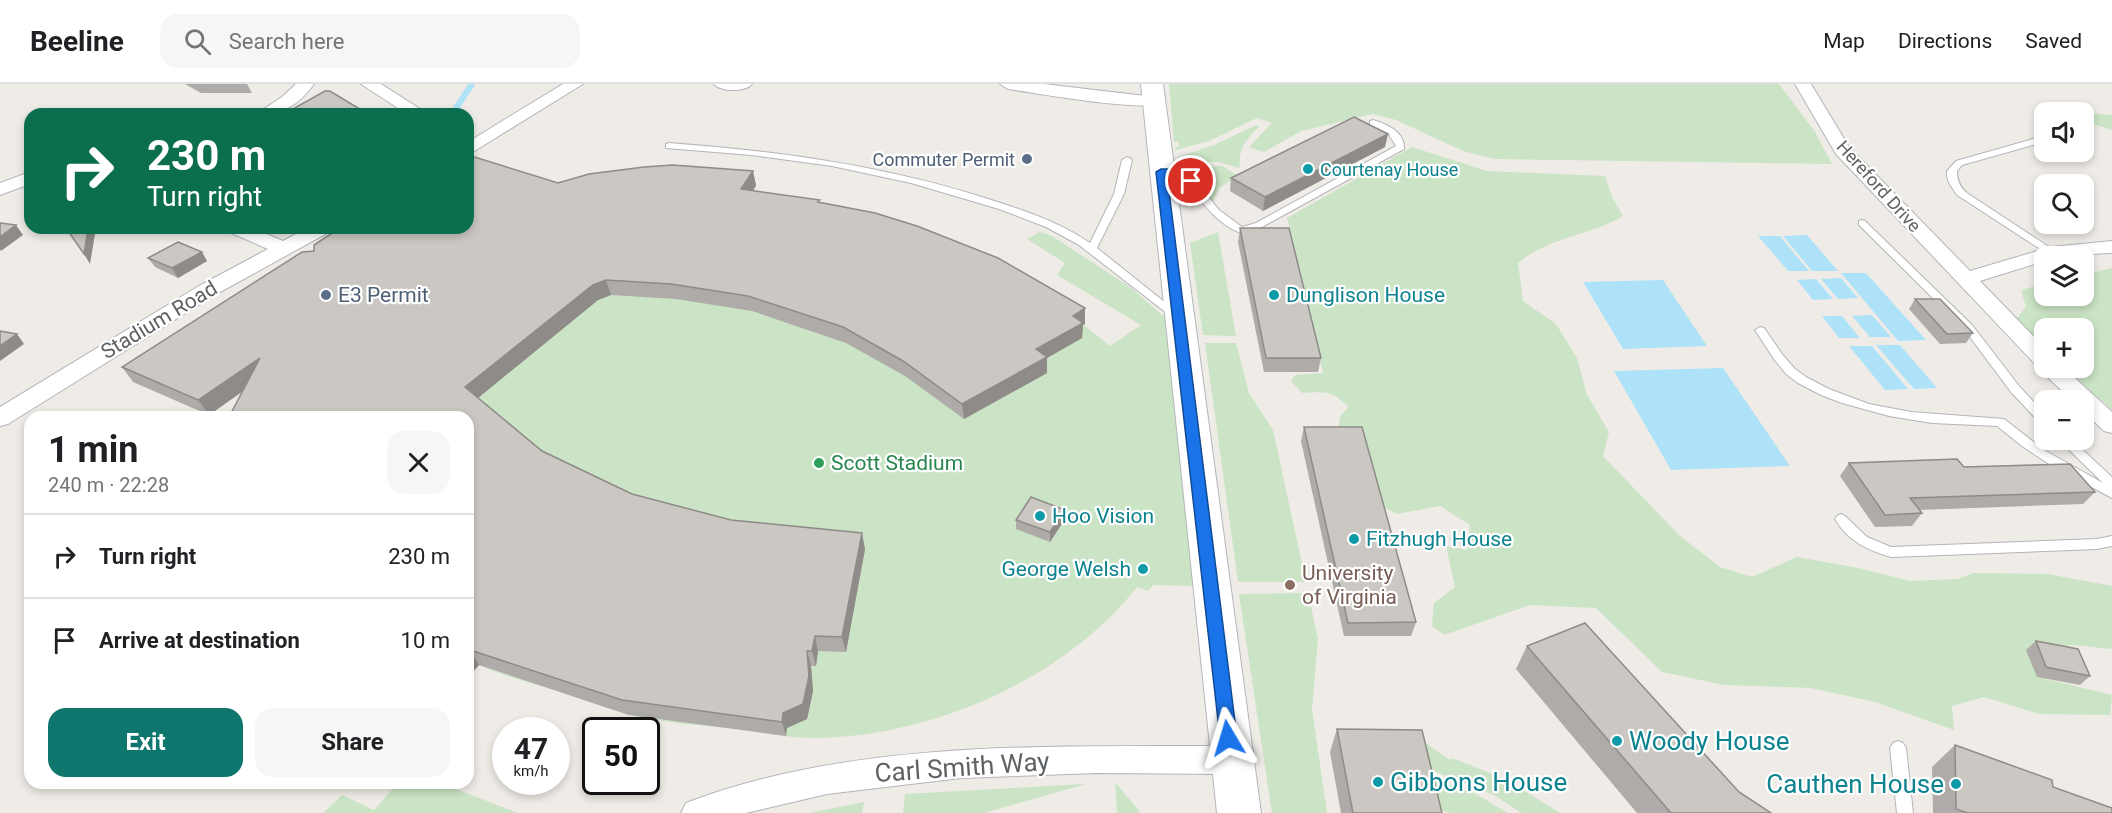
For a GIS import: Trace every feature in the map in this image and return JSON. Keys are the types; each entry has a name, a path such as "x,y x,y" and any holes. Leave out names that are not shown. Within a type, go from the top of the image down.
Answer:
{"main road":[{"path":"1153,93 1239,813"}],"street":[{"path":"276,108 288,101 306,84"},
{"path":"369,84 409,108"},
{"path":"474,142 575,84"},
{"path":"722,84 744,84"},
{"path":"1008,84 1130,101 1153,93"},
{"name":"Hereford Drive","path":"1803,84 1842,150 2034,350"},
{"path":"0,189 24,180"},
{"path":"250,234 292,252"},
{"name":"Stadium Road","path":"0,418 139,331 292,252 314,234"},
{"path":"2094,249 2112,247"},
{"path":"1966,279 2034,258"},
{"path":"2062,378 2112,425"},
{"name":"Carl Smith Way","path":"697,813 729,802 817,782 915,768 1014,760 1231,760"}],"lane":[{"path":"1161,172 1185,174 1210,208 1223,221 1241,230 1259,225 1401,147 1398,136 1388,128 1373,123"},
{"path":"2034,142 1959,163 1952,171 1951,179 1957,190 1967,198 2040,246"},
{"path":"669,146 733,149 904,178 968,194 1052,226 1090,250 1178,316"},
{"path":"1090,250 1119,194 1127,160"},
{"path":"1862,223 1968,327 2015,389 2034,409"},
{"path":"1760,330 1790,371 1810,385 1875,410 1905,417 1940,421 2000,422 2022,442 2112,493"},
{"path":"2076,450 2112,483"},
{"path":"1841,519 1856,538 1870,547 1891,552 2097,544 2112,541"},
{"path":"1898,748 1905,813"}],"green space":[{"path":"1169,84 1779,84 1815,132 1832,164 1494,159 1463,151 1396,120 1373,114 1301,131 1264,152 1249,147 1272,123 1257,118 1209,141 1176,150 1175,147 1179,147 1179,142 1174,142"},
{"path":"2094,114 2112,115 2112,130 2094,124"},
{"path":"1256,125 1259,127 1241,150 1240,168 1218,162 1177,163 1178,157 1214,145"},
{"path":"1412,147 1487,171 1605,176 1612,197 1623,216 1542,248 1518,263 1523,301 1556,324 1577,358 1587,395 1609,432 1603,456 1680,536 1720,567 1752,577 1797,557 1858,568 1910,581 1958,579 1973,573 2048,574 2112,586 2112,649 2073,645 2027,650 2037,677 2112,695 2110,715 2039,714 1984,697 1952,706 1954,730 1875,702 1811,688 1724,685 1662,672 1596,608 1530,605 1444,635 1432,626 1434,603 1455,587 1446,546 1467,550 1470,525 1440,506 1397,514 1383,507 1338,435 1340,417 1348,407 1327,393 1302,393 1291,381 1295,375 1323,373 1287,218"},
{"path":"1223,166 1238,176 1219,188 1213,201 1207,196 1195,175 1178,167"},
{"name":"Scott Stadium","path":"547,193 743,205 999,278 1085,326 1110,346 1141,325 1057,275 1065,263 1027,239 1040,232 1052,236 1130,287 1167,319 1194,586 1153,585 1148,591 1137,587 1108,619 1074,648 1036,674 996,695 954,712 910,726 866,734 811,738 667,722 660,721 660,717 640,717 610,709 474,662 474,411 426,411 251,386 215,411 200,411 133,382 457,234 474,234 474,226"},
{"path":"1218,232 1236,336 1203,335 1190,243"},
{"path":"2112,268 2112,410 2094,394 2094,390 2090,390 2076,378 2094,378 2094,318 2034,318 2034,337 2016,319 2026,307 2021,290 2034,287 2034,306 2094,306 2094,272"},
{"path":"1205,343 1236,343 1249,393 1273,430 1306,582 1238,582"},
{"path":"1308,593 1318,639 1312,709 1327,813 1272,813 1239,594"},
{"path":"1417,737 1450,760 1452,758 1507,780 1560,813 1521,813 1494,795 1424,767"},
{"path":"1430,778 1476,794 1508,813 1450,813 1434,808"},
{"path":"1115,782 1141,813 1117,813"},
{"path":"1086,784 984,813 903,813 905,794"},
{"path":"393,789 456,789 518,813 323,813 342,795 374,810"},
{"path":"864,802 862,813 809,813"}],"water":[{"path":"1807,235 1838,271 1812,271 1783,236"},
{"path":"1758,236 1780,236 1809,271 1788,271"},
{"path":"1841,273 1866,273 1926,340 1898,341"},
{"path":"1841,278 1858,298 1838,299 1821,279"},
{"path":"1816,279 1833,299 1813,300 1797,280"},
{"path":"1663,280 1707,346 1623,349 1583,282"},
{"path":"1872,315 1891,337 1870,337 1852,316"},
{"path":"1822,316 1842,316 1860,338 1839,338"},
{"path":"1876,345 1900,345 1937,388 1914,389"},
{"path":"1849,346 1872,346 1908,389 1885,390"},
{"path":"1723,368 1790,466 1671,470 1614,371"}],"building":[{"path":"325,91 330,91 358,108 295,108"},
{"path":"1354,117 1388,134 1265,197 1231,178"},
{"path":"474,157 558,183 589,174 673,165 753,171 741,189 820,200 818,202 875,213 917,226 998,258 1085,308 1073,316 1083,323 1036,349 1047,357 962,404 903,361 843,327 748,296 671,284 606,280 593,285 465,387 542,451 632,494 731,520 862,533 842,637 815,636 812,651 807,651 809,676 803,704 783,713 782,722 622,700 474,651 474,411 232,411 260,358 198,400 122,367 302,252 314,251 314,245 331,234 474,234"},
{"path":"0,223 16,225 0,237"},
{"name":"Dunglison House","path":"1240,228 1289,228 1321,358 1266,358"},
{"path":"70,234 87,234 84,254"},
{"path":"178,242 202,252 172,268 148,258"},
{"path":"1915,299 1940,299 1973,333 1947,334"},
{"path":"0,331 17,334 0,346"},
{"name":"Fitzhugh House","path":"1304,427 1362,427 1416,622 1348,623"},
{"path":"1957,459 1964,467 2070,464 2095,492 1910,498 1922,513 1885,515 1849,463"},
{"path":"1031,497 1065,510 1050,532 1016,520"},
{"path":"1585,623 1739,792 1771,813 1671,813 1527,646"},
{"path":"2036,641 2078,649 2090,676 2046,667"},
{"name":"Gibbons House","path":"1337,729 1422,730 1442,813 1353,813"},
{"path":"1955,745 2052,780 2053,787 2112,808 2112,813 1968,813 1956,809"}],"waterway":[{"path":"456,108 472,84"}],"place":[{"name":"Commuter Permit","path":"1027,159"},
{"name":"Courtenay House","path":"1308,169"},
{"name":"E3 Permit","path":"326,295"},
{"name":"Dunglison House","path":"1274,295"},
{"name":"Scott Stadium","path":"819,463"},
{"name":"Hoo Vision","path":"1040,516"},
{"name":"Fitzhugh House","path":"1354,539"},
{"name":"George Welsh","path":"1143,569"},
{"name":"University of Virginia","path":"1290,585"},
{"name":"Woody House","path":"1617,741"},
{"name":"Gibbons House","path":"1378,782"},
{"name":"Cauthen House","path":"1956,784"}],"route":[{"path":"1191,181 1185,174 1175,171 1161,172 1228,738"}]}
